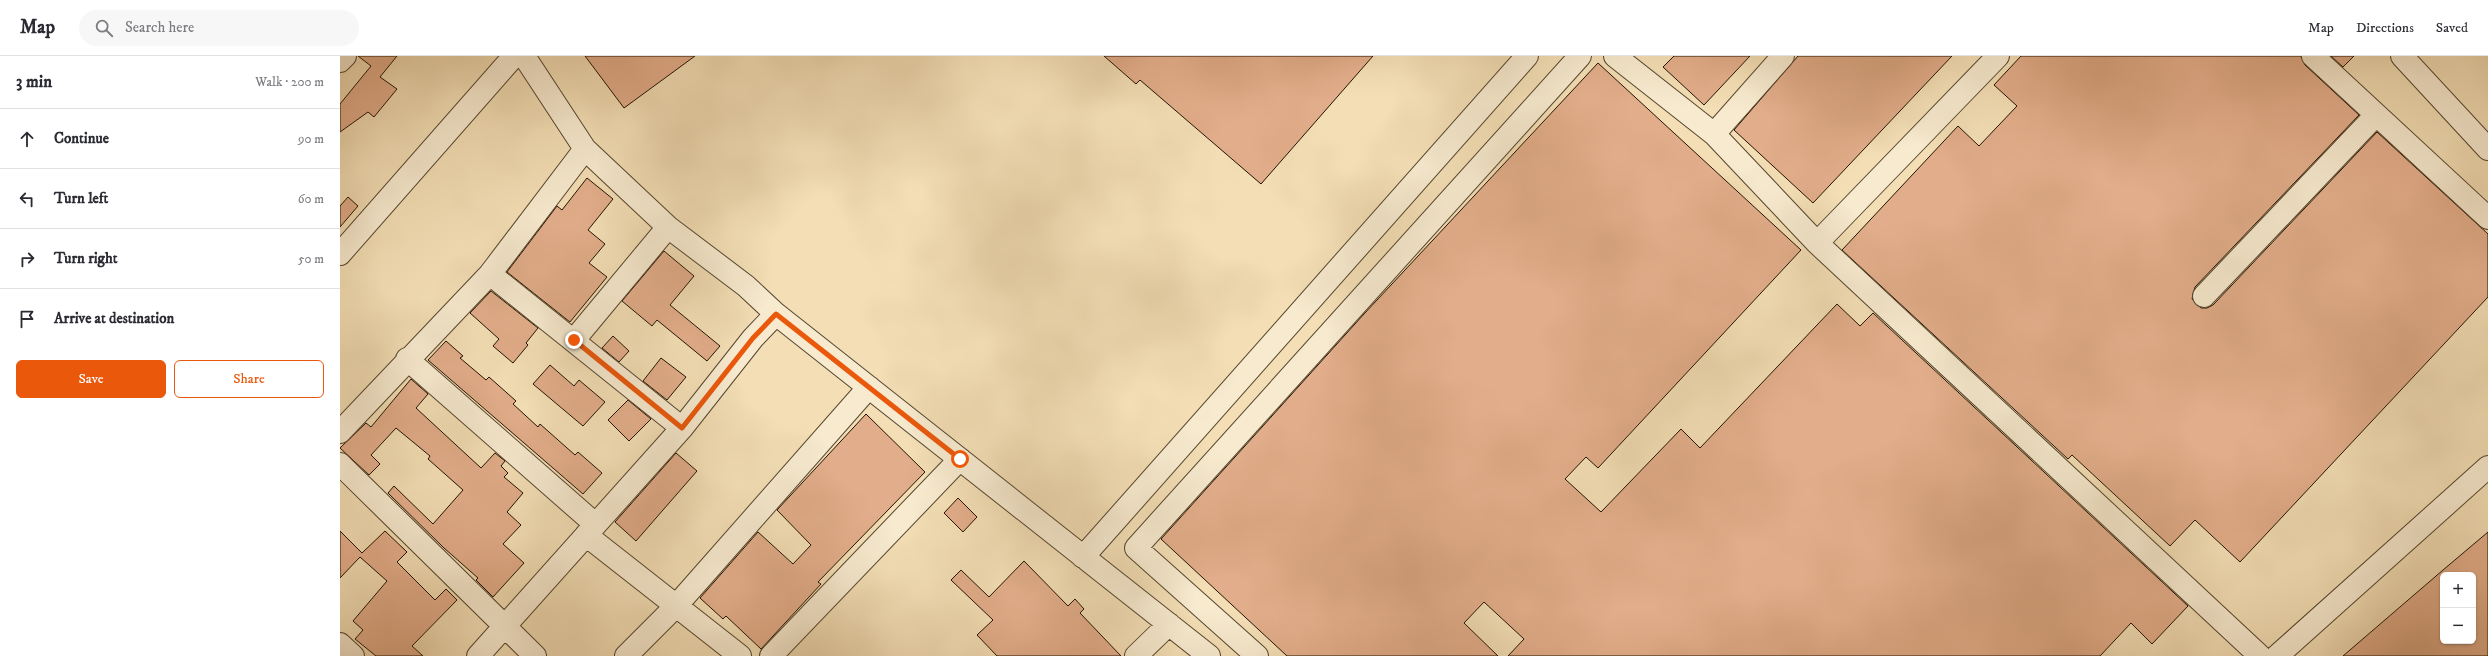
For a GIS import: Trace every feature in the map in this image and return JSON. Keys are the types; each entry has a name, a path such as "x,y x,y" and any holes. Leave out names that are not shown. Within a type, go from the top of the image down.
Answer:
{"street":[{"path":"340,61 345,56"},
{"path":"340,254 514,56"},
{"path":"524,56 585,149 668,226 746,286 776,314 1209,656"},
{"path":"1083,557 1527,56"},
{"path":"1257,656 1136,548 1580,56"},
{"path":"1615,56 1714,134 1817,243 2260,656"},
{"path":"1714,134 1783,56"},
{"path":"1817,243 1998,56"},
{"path":"2313,56 2488,218"},
{"path":"2402,56 2488,149"},
{"path":"2204,296 2376,115"},
{"path":"340,432 490,274 585,149"},
{"path":"574,340 668,226"},
{"path":"490,274 682,428"},
{"path":"478,656 682,428 753,338 776,314"},
{"path":"408,359 591,530 676,606 740,656"},
{"path":"626,656 676,606 869,387"},
{"path":"771,656 960,459"},
{"path":"340,464 535,656"},
{"path":"2277,656 2488,467"},
{"path":"1136,656 1169,624"},
{"path":"340,644 354,656"}],"building":[{"path":"358,56 397,56 380,77 397,89 374,117 368,112 340,132 340,104 371,66"},
{"path":"585,56 695,56 624,108"},
{"path":"1104,56 1373,56 1261,184 1140,80 1136,84"},
{"path":"1674,56 1750,56 1704,105 1663,67"},
{"path":"1798,56 1952,56 1813,203 1734,130"},
{"path":"2021,56 2301,56 2305,65 2359,115 2195,287 2192,299 2201,308 2207,308 2213,305 2377,132 2488,234 2488,297 2240,562 2195,520 2170,546 2072,455 2068,459 1842,250 1958,126 1979,146 2017,106 1994,85"},
{"path":"2331,56 2354,56 2343,67"},
{"path":"1598,63 1801,250 1598,468 1586,457 1565,479 1601,512 1681,429 1700,448 1837,304 1860,326 1873,313 2188,606 2152,644 2131,623 2100,656 1508,656 1524,639 1484,602 1464,623 1498,656 1287,656 1161,539 1364,314"},
{"path":"587,178 613,199 588,230 605,244 589,263 607,277 570,322 507,272 557,206 562,210"},
{"path":"348,197 358,206 340,227 340,206"},
{"path":"664,251 694,276 670,305 720,346 707,361 657,320 652,326 622,301"},
{"path":"491,291 538,328 526,343 528,345 513,363 493,346 499,339 470,313"},
{"path":"613,336 629,351 619,362 602,348"},
{"path":"446,341 463,356 460,358 486,380 489,377 516,401 513,404 538,427 540,424 575,455 578,452 602,473 583,494 428,360"},
{"path":"661,358 686,377 667,400 643,381"},
{"path":"550,365 574,386 579,380 605,402 583,426 533,384"},
{"path":"411,379 428,394 416,408 481,468 495,453 505,461 501,466 508,473 504,477 523,493 507,512 521,525 503,544 524,563 493,597 476,580 478,578 444,548 388,493 394,486 433,524 463,490 428,459 430,456 396,428 371,455 380,464 369,475 340,448 366,423 371,427"},
{"path":"628,400 651,419 629,441 608,420"},
{"path":"866,414 925,472 818,582 821,584 761,649 726,616 723,619 700,598 758,532 793,564 811,545 777,510"},
{"path":"676,453 697,471 636,541 615,522"},
{"path":"958,498 977,517 963,532 944,513"},
{"path":"340,531 362,553 385,531 407,552 397,562 435,600 446,589 457,600 412,646 423,656 376,656 355,639 363,630 353,621 387,581 360,557 340,578"},
{"path":"2488,532 2488,656 2343,656 2440,573 2440,644 2476,644 2476,572 2441,572"},
{"path":"1024,561 1068,606 1075,599 1084,609 1080,613 1121,656 997,656 977,635 993,620 951,580 961,570 989,597"}],"route":[{"path":"574,340 682,428 715,389 753,338 776,314 960,459"}]}
